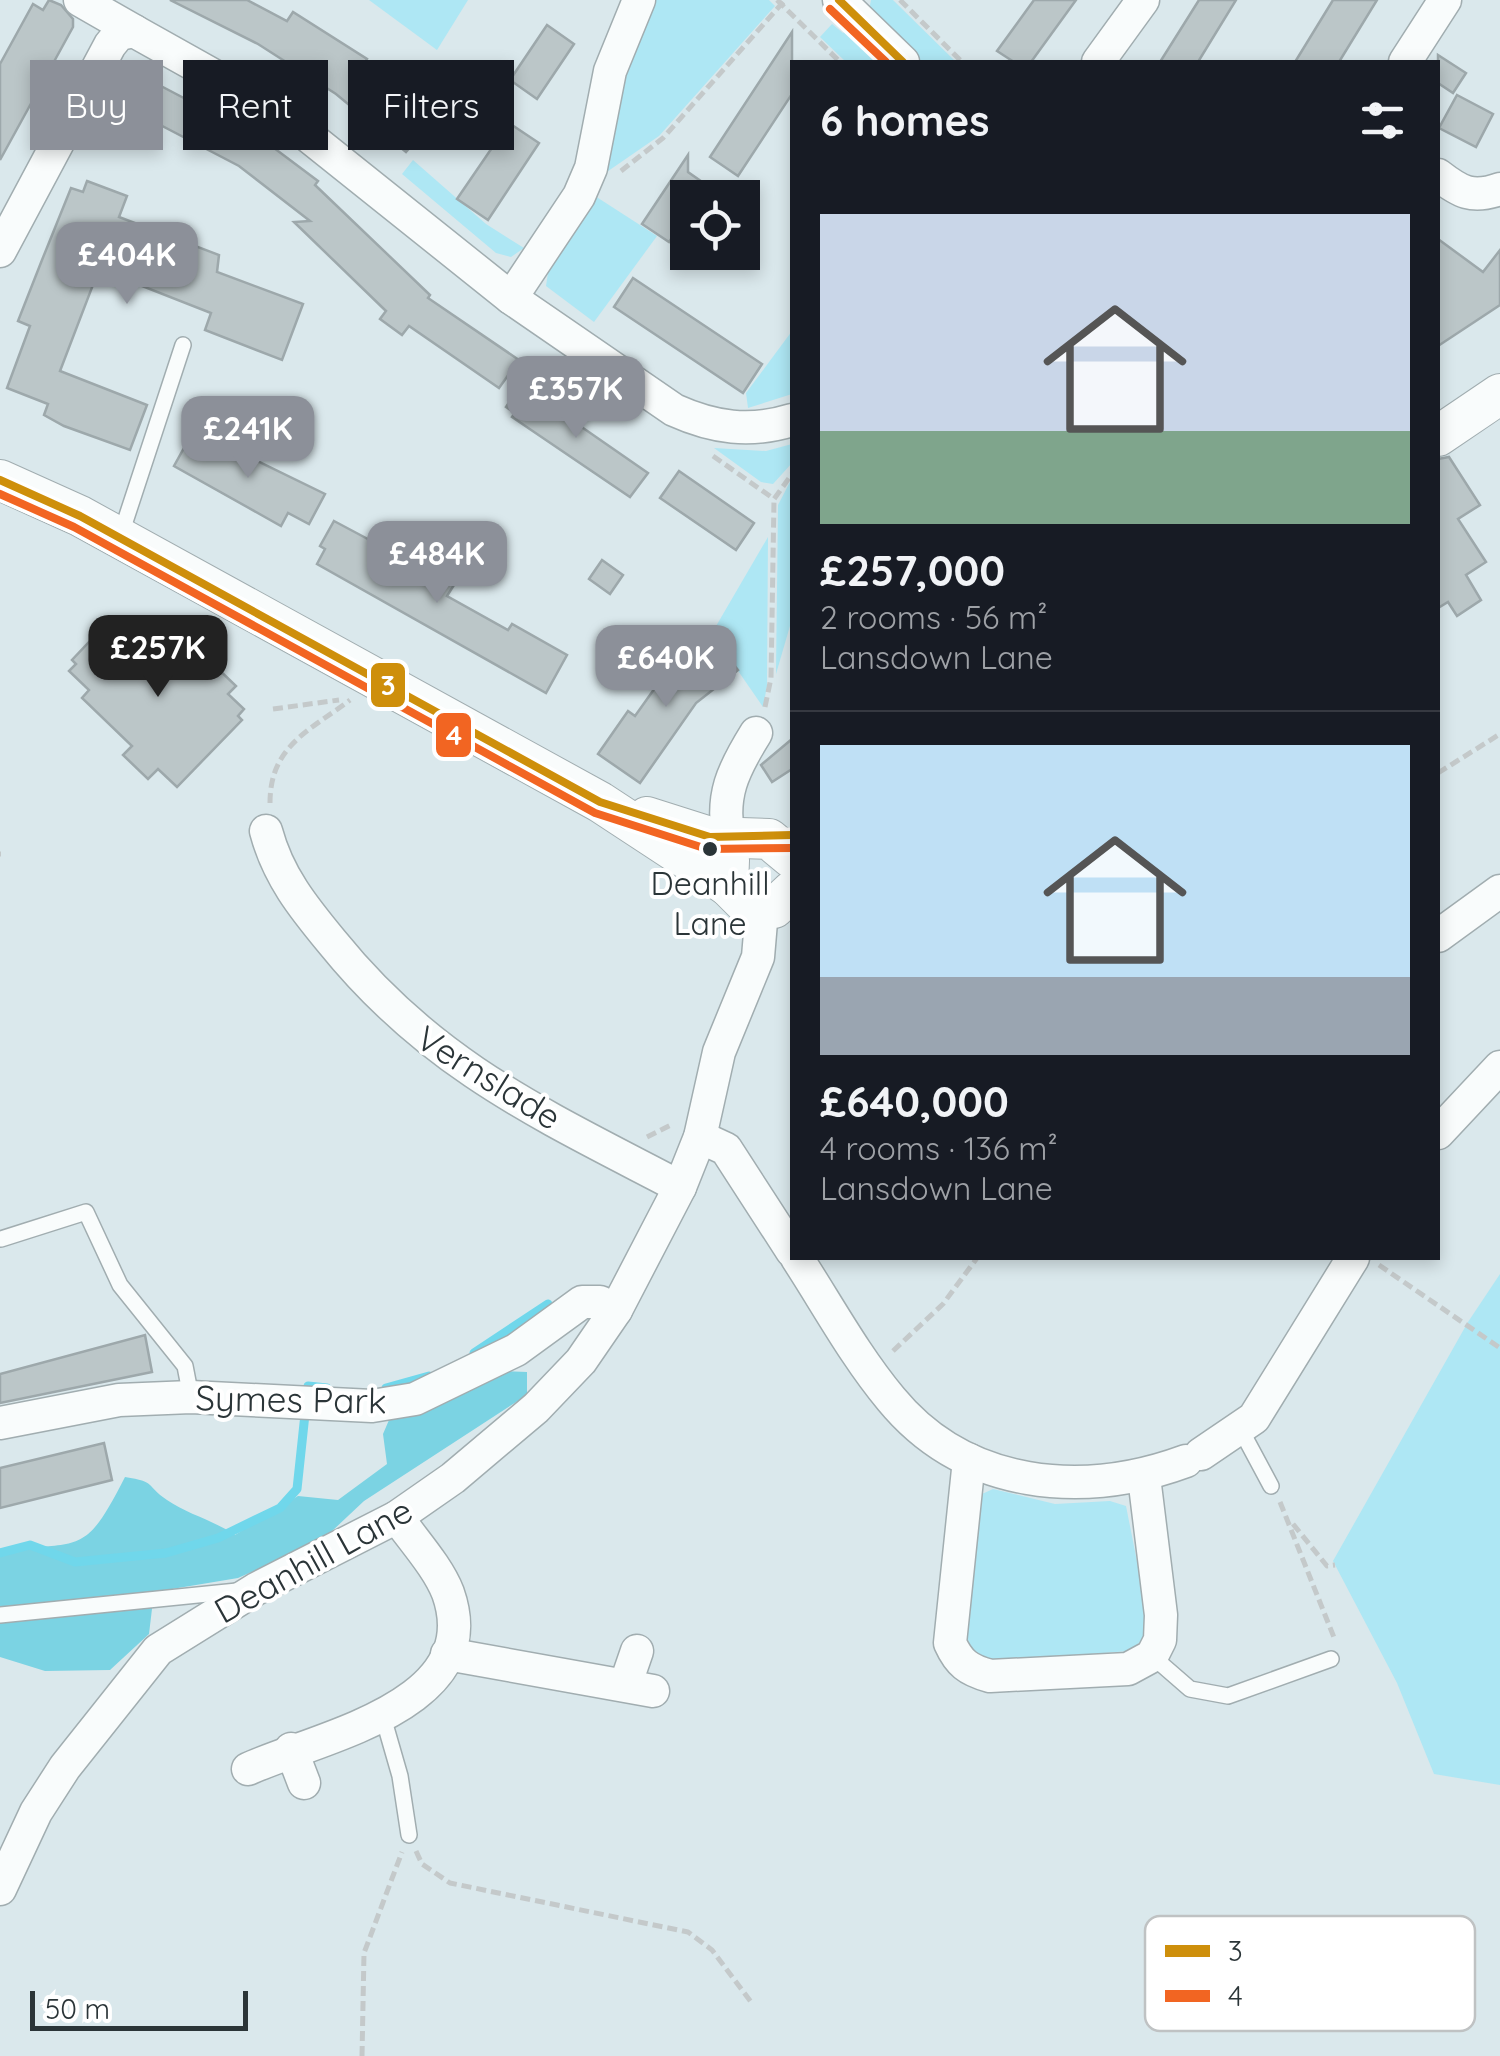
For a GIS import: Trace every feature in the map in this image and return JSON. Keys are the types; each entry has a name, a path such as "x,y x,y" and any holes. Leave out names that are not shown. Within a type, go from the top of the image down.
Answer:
{"street":[{"path":"80,0 277,111 512,298 674,410 702,422 738,429 790,420"},
{"path":"512,298 580,196 591,168 610,71 639,0"},
{"path":"838,0 901,60"},
{"path":"1099,60 1143,0"},
{"path":"1406,60 1446,0"},
{"path":"0,251 110,45 120,34 134,31"},
{"path":"1440,177 1462,194 1482,195 1500,189"},
{"path":"1440,435 1500,394"},
{"path":"0,480 120,538 600,802 728,886 739,902 777,900"},
{"path":"756,733 736,764 723,801 767,842"},
{"path":"600,802 767,842"},
{"name":"Vernslade","path":"268,839 287,887 370,990 414,1032 474,1076 680,1187"},
{"path":"728,886 728,862 742,844 767,842"},
{"path":"1440,935 1500,891"},
{"name":"Deanhill Lane","path":"0,1890 36,1812 64,1768 158,1650 256,1589 397,1517 452,1478 536,1408 581,1361 616,1310 680,1187 703,1122 719,1052 777,900"},
{"path":"1440,1132 1500,1066"},
{"path":"703,1122 726,1149 790,1248"},
{"path":"798,1260 869,1368 914,1424 969,1460 999,1473 1058,1484 1144,1477 1194,1457 1241,1430 1290,1364 1352,1260"},
{"name":"Symes Park","path":"0,1423 119,1400 191,1398 372,1406 415,1398 516,1350 582,1302 600,1302 616,1310"},
{"path":"969,1460 950,1642 957,1659 971,1671 990,1676 1128,1668 1152,1656 1160,1640 1162,1615 1144,1477"},
{"path":"248,1769 291,1749 383,1717 430,1683 447,1654 453,1618 447,1590 397,1517"},
{"path":"447,1654 639,1687 637,1652"},
{"path":"291,1749 304,1783"}],"lane":[{"path":"120,538 182,345"},
{"path":"1,1239 86,1212 120,1285 185,1366 191,1398"},
{"path":"1241,1430 1271,1486"},
{"path":"0,1615 256,1589"},
{"path":"1152,1656 1190,1688 1228,1696 1331,1659"},
{"path":"383,1717 400,1776 409,1835"}],"path":[{"path":"900,0 960,60"},
{"path":"580,196 663,138 781,1 838,60"},
{"path":"674,410 686,437 774,499"},
{"path":"756,733 770,678 774,499 790,477"},
{"path":"268,839 276,822 270,802 275,764 285,749 359,690"},
{"path":"273,709 353,698"},
{"path":"1440,771 1500,734"},
{"path":"615,1153 703,1122"},
{"path":"869,1368 910,1338 975,1260"},
{"path":"1371,1260 1500,1348"},
{"path":"1271,1486 1288,1518 1340,1655 1331,1659"},
{"path":"1288,1518 1327,1566 1335,1565"},
{"path":"409,1835 422,1864 450,1883 688,1932 712,1950 751,2002"},
{"path":"362,2056 364,1953 409,1835"}],"shaded area":[{"path":"369,0 468,0 437,50"},
{"path":"656,0 769,0 775,6 659,136 598,178 626,66"},
{"path":"871,0 893,0 954,60 918,60 869,11"},
{"path":"832,24 843,33 850,27 884,60 844,60 820,37"},
{"path":"413,160 486,224 524,248 511,257 496,253 402,174"},
{"path":"595,196 657,236 594,322 546,286 548,273"},
{"path":"790,334 790,395 748,408 746,393"},
{"path":"790,445 790,465 773,484 761,482 714,448 766,451"},
{"path":"790,482 790,626 776,674 778,505"},
{"path":"768,537 767,686 763,707 712,633"},
{"path":"1500,1274 1500,1785 1434,1774 1397,1683 1333,1561 1468,1322"},
{"path":"498,1371 527,1372 527,1395 364,1501 331,1532 290,1555 238,1578 154,1592 149,1634 110,1670 45,1671 0,1657 0,1549 79,1540 100,1520 125,1477 147,1483 175,1505 235,1535 298,1496 338,1500 387,1464 383,1434 392,1413"},
{"path":"993,1489 1055,1504 1110,1501 1126,1506 1149,1622 1140,1642 1128,1651 995,1662 976,1652 966,1633 982,1494"}],"building":[{"path":"49,0 61,5 73,19 73,27 55,60 30,60 30,105 0,160 0,64 33,4 43,10"},
{"path":"170,0 247,0 287,21 293,12 367,59 348,60 348,104 328,89 328,60 283,60"},
{"path":"1034,0 1076,0 1032,60 1011,60 997,51"},
{"path":"1199,0 1236,0 1199,60 1161,60"},
{"path":"1333,0 1377,0 1340,60 1296,60"},
{"path":"547,25 574,44 537,99 514,83 514,74"},
{"path":"792,32 790,97 738,176 710,157"},
{"path":"1438,55 1466,73 1453,93 1440,84"},
{"path":"163,87 183,98 183,137 163,126"},
{"path":"1457,95 1493,114 1476,147 1440,126"},
{"path":"514,126 539,143 488,220 457,199 491,150 514,150"},
{"path":"208,150 277,150 318,181 315,185 430,295 428,298 519,360 499,388 409,326 402,335 380,319 386,311 294,222 310,221 239,166"},
{"path":"688,155 688,172 699,180 671,180"},
{"path":"87,181 127,196 119,217 219,255 217,272 303,304 282,360 205,330 211,313 99,269 60,371 147,405 130,450 64,426 44,415 48,404 7,388 30,326 18,321 71,188 83,192"},
{"path":"670,182 670,241 642,224"},
{"path":"1440,240 1483,272 1500,250 1500,305 1440,345"},
{"path":"633,278 762,364 743,393 614,307"},
{"path":"521,385 648,473 630,497 512,417 515,413 506,407"},
{"path":"194,430 325,494 309,524 288,513 281,526 174,466"},
{"path":"1449,457 1480,505 1458,519 1486,562 1466,575 1481,600 1457,616 1448,602 1440,607 1440,459"},
{"path":"679,471 754,523 736,550 660,498"},
{"path":"334,521 454,585 447,596 508,630 512,624 567,655 546,693 317,564 325,549 320,546"},
{"path":"602,560 623,575 610,594 589,579"},
{"path":"154,623 202,669 210,661 236,686 228,694 244,709 238,716 242,720 177,787 158,769 148,779 123,755 132,746 82,698 89,690 69,671 76,664 72,660 106,624 130,647"},
{"path":"696,639 705,645 713,639 738,670 696,703 640,783 598,754 628,711 635,716 655,688 660,691"},
{"path":"790,741 790,770 772,782 761,765"},
{"path":"145,1335 152,1372 0,1403 0,1374"},
{"path":"104,1443 112,1480 0,1508 0,1468"}],"waterway":[{"path":"474,1353 548,1304"},
{"path":"386,1388 429,1376"},
{"path":"0,1553 30,1545 75,1562 166,1553 218,1538 280,1508 297,1489 308,1386 327,1388"}],"transit line":[{"name":"3","path":"839,0 901,60"},
{"name":"4","path":"830,9 884,60"},
{"name":"3","path":"0,480 80,516 600,802 710,837 790,835"},
{"name":"4","path":"0,494 74,527 595,813 707,849 790,848"}],"place":[{"name":"Deanhill Lane","path":"710,849"}]}
